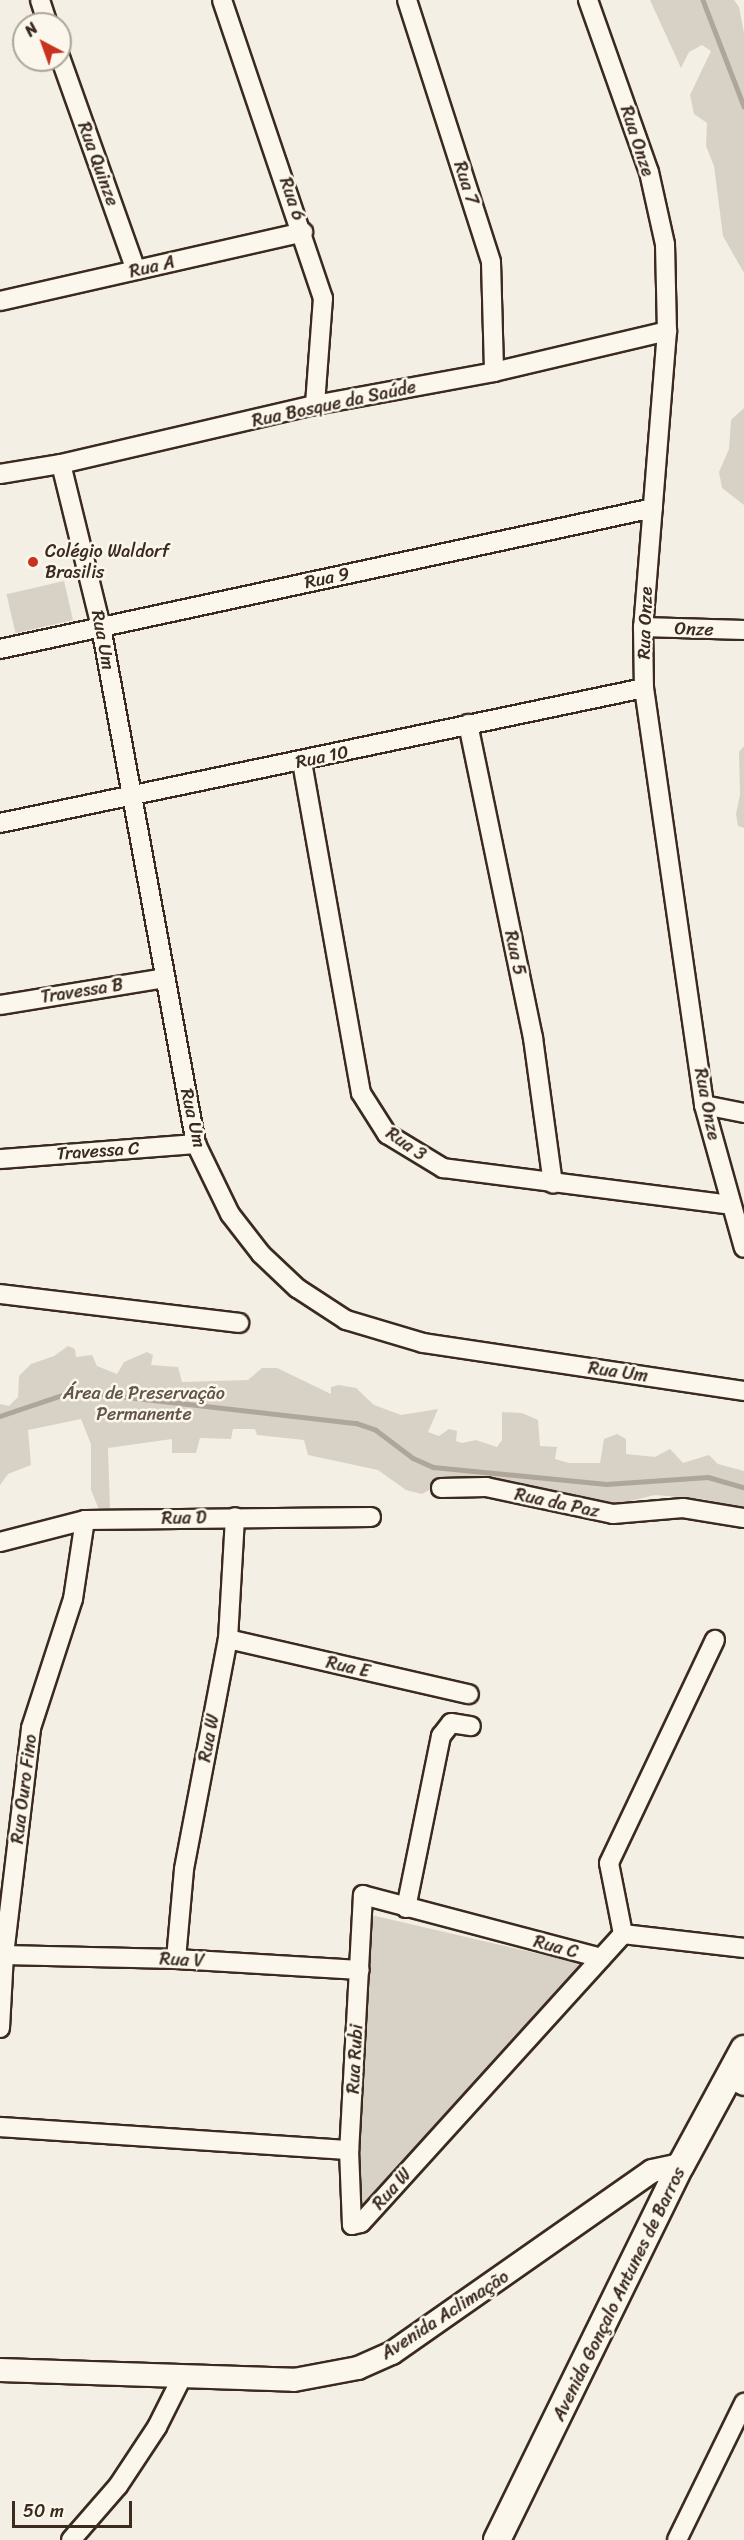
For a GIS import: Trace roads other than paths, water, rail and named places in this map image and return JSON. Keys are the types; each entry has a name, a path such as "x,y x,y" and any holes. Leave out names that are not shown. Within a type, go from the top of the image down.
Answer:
{"main road":[{"name":"Avenida Gonçalo Antunes de Barros","path":"497,2540 681,2165 736,2082 744,2049"}],"street":[{"name":"Rua 6","path":"222,0 303,232 323,298 315,405"},
{"name":"Rua 7","path":"407,0 491,262 494,372"},
{"name":"Rua Onze","path":"588,0 649,172 665,244 667,331 643,627 644,688 704,1106 730,1205 744,1248"},
{"name":"Rua Quinze","path":"65,72 136,270"},
{"name":"Rua A","path":"0,301 303,232"},
{"name":"Rua Bosque da Saúde","path":"0,474 61,464 315,405 494,372 667,331"},
{"name":"Rua Um","path":"61,464 101,627 196,1144 230,1214 261,1254 297,1288 346,1320 423,1343 744,1391"},
{"name":"Rua 9","path":"0,649 653,508"},
{"name":"Onze","path":"643,627 744,630"},
{"name":"Rua 10","path":"0,823 130,794 302,762 468,724 644,688"},
{"name":"Rua 5","path":"468,724 533,1038 553,1184"},
{"name":"Rua 3","path":"302,762 352,1055 361,1093 387,1134 443,1167 553,1184 730,1205"},
{"name":"Travessa B","path":"0,1005 165,978"},
{"path":"704,1106 744,1113"},
{"name":"Travessa C","path":"0,1159 196,1144"},
{"path":"0,1294 239,1323"},
{"name":"Rua da Paz","path":"441,1488 486,1487 613,1514 683,1508 744,1518"},
{"name":"Rua D","path":"0,1542 85,1520 235,1517 371,1518"},
{"name":"Rua W","path":"176,1959 184,1869 228,1639 235,1517"},
{"name":"Rua Ouro Fino","path":"0,2028 4,1954 31,1728 73,1599 85,1520"},
{"name":"Rua E","path":"228,1639 469,1694"},
{"path":"715,1640 609,1863 623,1934 744,1948"},
{"path":"406,1908 441,1736 451,1723 471,1726"},
{"name":"Rua C","path":"363,1895 601,1958 623,1934"},
{"name":"Rua Rubi","path":"350,2222 349,2150 363,1895"},
{"name":"Rua V","path":"4,1954 176,1959 360,1970"},
{"name":"Rua W","path":"350,2222 355,2226 361,2223 601,1958"},
{"path":"0,2127 349,2150"},
{"name":"Avenida Aclimação","path":"0,2370 294,2380 328,2376 367,2365 392,2353 652,2171 681,2165"},
{"path":"71,2540 118,2486 157,2427 182,2377"},
{"path":"677,2540 744,2403"}],"waterway":[{"path":"703,0 744,106"},
{"path":"0,1416 74,1391 356,1423 376,1430 413,1458 433,1467 606,1484 708,1477 744,1487"}],"place":[{"name":"Colégio Waldorf Brasilis","path":"33,562"}],"park label":[{"name":"Área de Preservação Permanente","path":"144,1404"}]}
